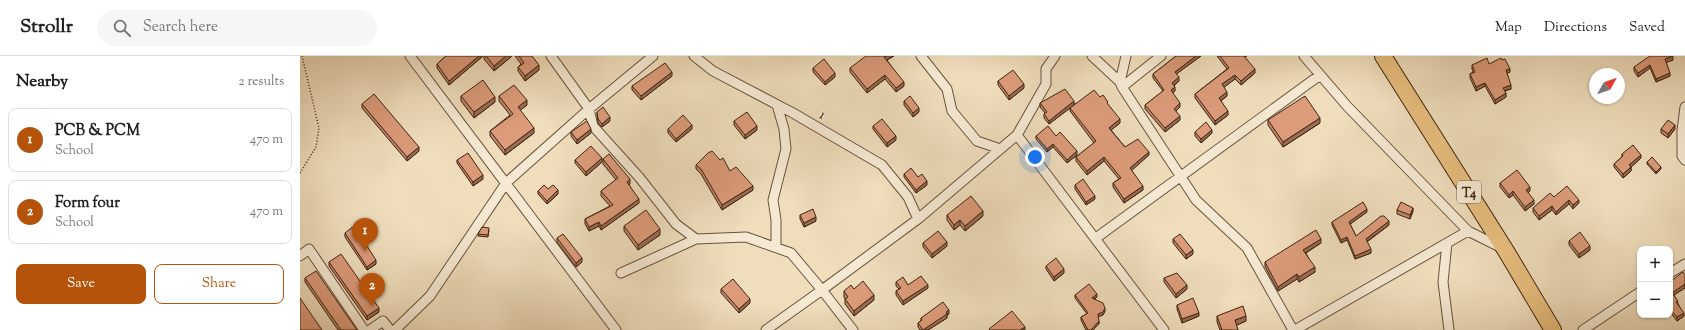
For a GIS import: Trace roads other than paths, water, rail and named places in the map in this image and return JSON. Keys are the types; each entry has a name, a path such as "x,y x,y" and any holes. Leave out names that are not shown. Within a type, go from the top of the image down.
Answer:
{"highway":[{"name":"T4","path":"1383,56 1506,251 1553,330"}],"street":[{"path":"410,56 616,330"},
{"path":"552,56 589,109 593,126 639,177 676,224 696,239"},
{"path":"395,330 430,296 506,183 589,109 653,56"},
{"name":"1","path":"694,56 713,72 778,105 882,165 908,197 918,219"},
{"path":"921,56 946,89 952,111 977,141 1000,149"},
{"path":"766,330 918,219 1017,135 1046,84 1046,69 1055,56"},
{"path":"1092,56 1121,84 1196,200 1247,248 1294,330 1468,231"},
{"path":"1121,84 1126,56"},
{"path":"1121,84 1161,56"},
{"path":"1304,56 1320,76 1410,172 1468,231 1506,251"},
{"path":"1096,238 1181,175 1320,76"},
{"path":"776,247 776,220 773,200 786,149 784,129 778,105"},
{"path":"1685,107 1682,130 1682,156 1685,160"},
{"path":"1017,135 1164,330"},
{"path":"621,273 696,239 746,237 791,253 853,330"},
{"path":"1447,242 1443,282 1449,330"},
{"path":"300,256 309,250 364,330"},
{"path":"1673,271 1685,264"},
{"path":"1583,330 1637,294"},
{"path":"370,330 383,321 390,330"}],"place":[{"name":"PCB & PCM","path":"365,251"},
{"name":"Form four","path":"372,306"}]}
